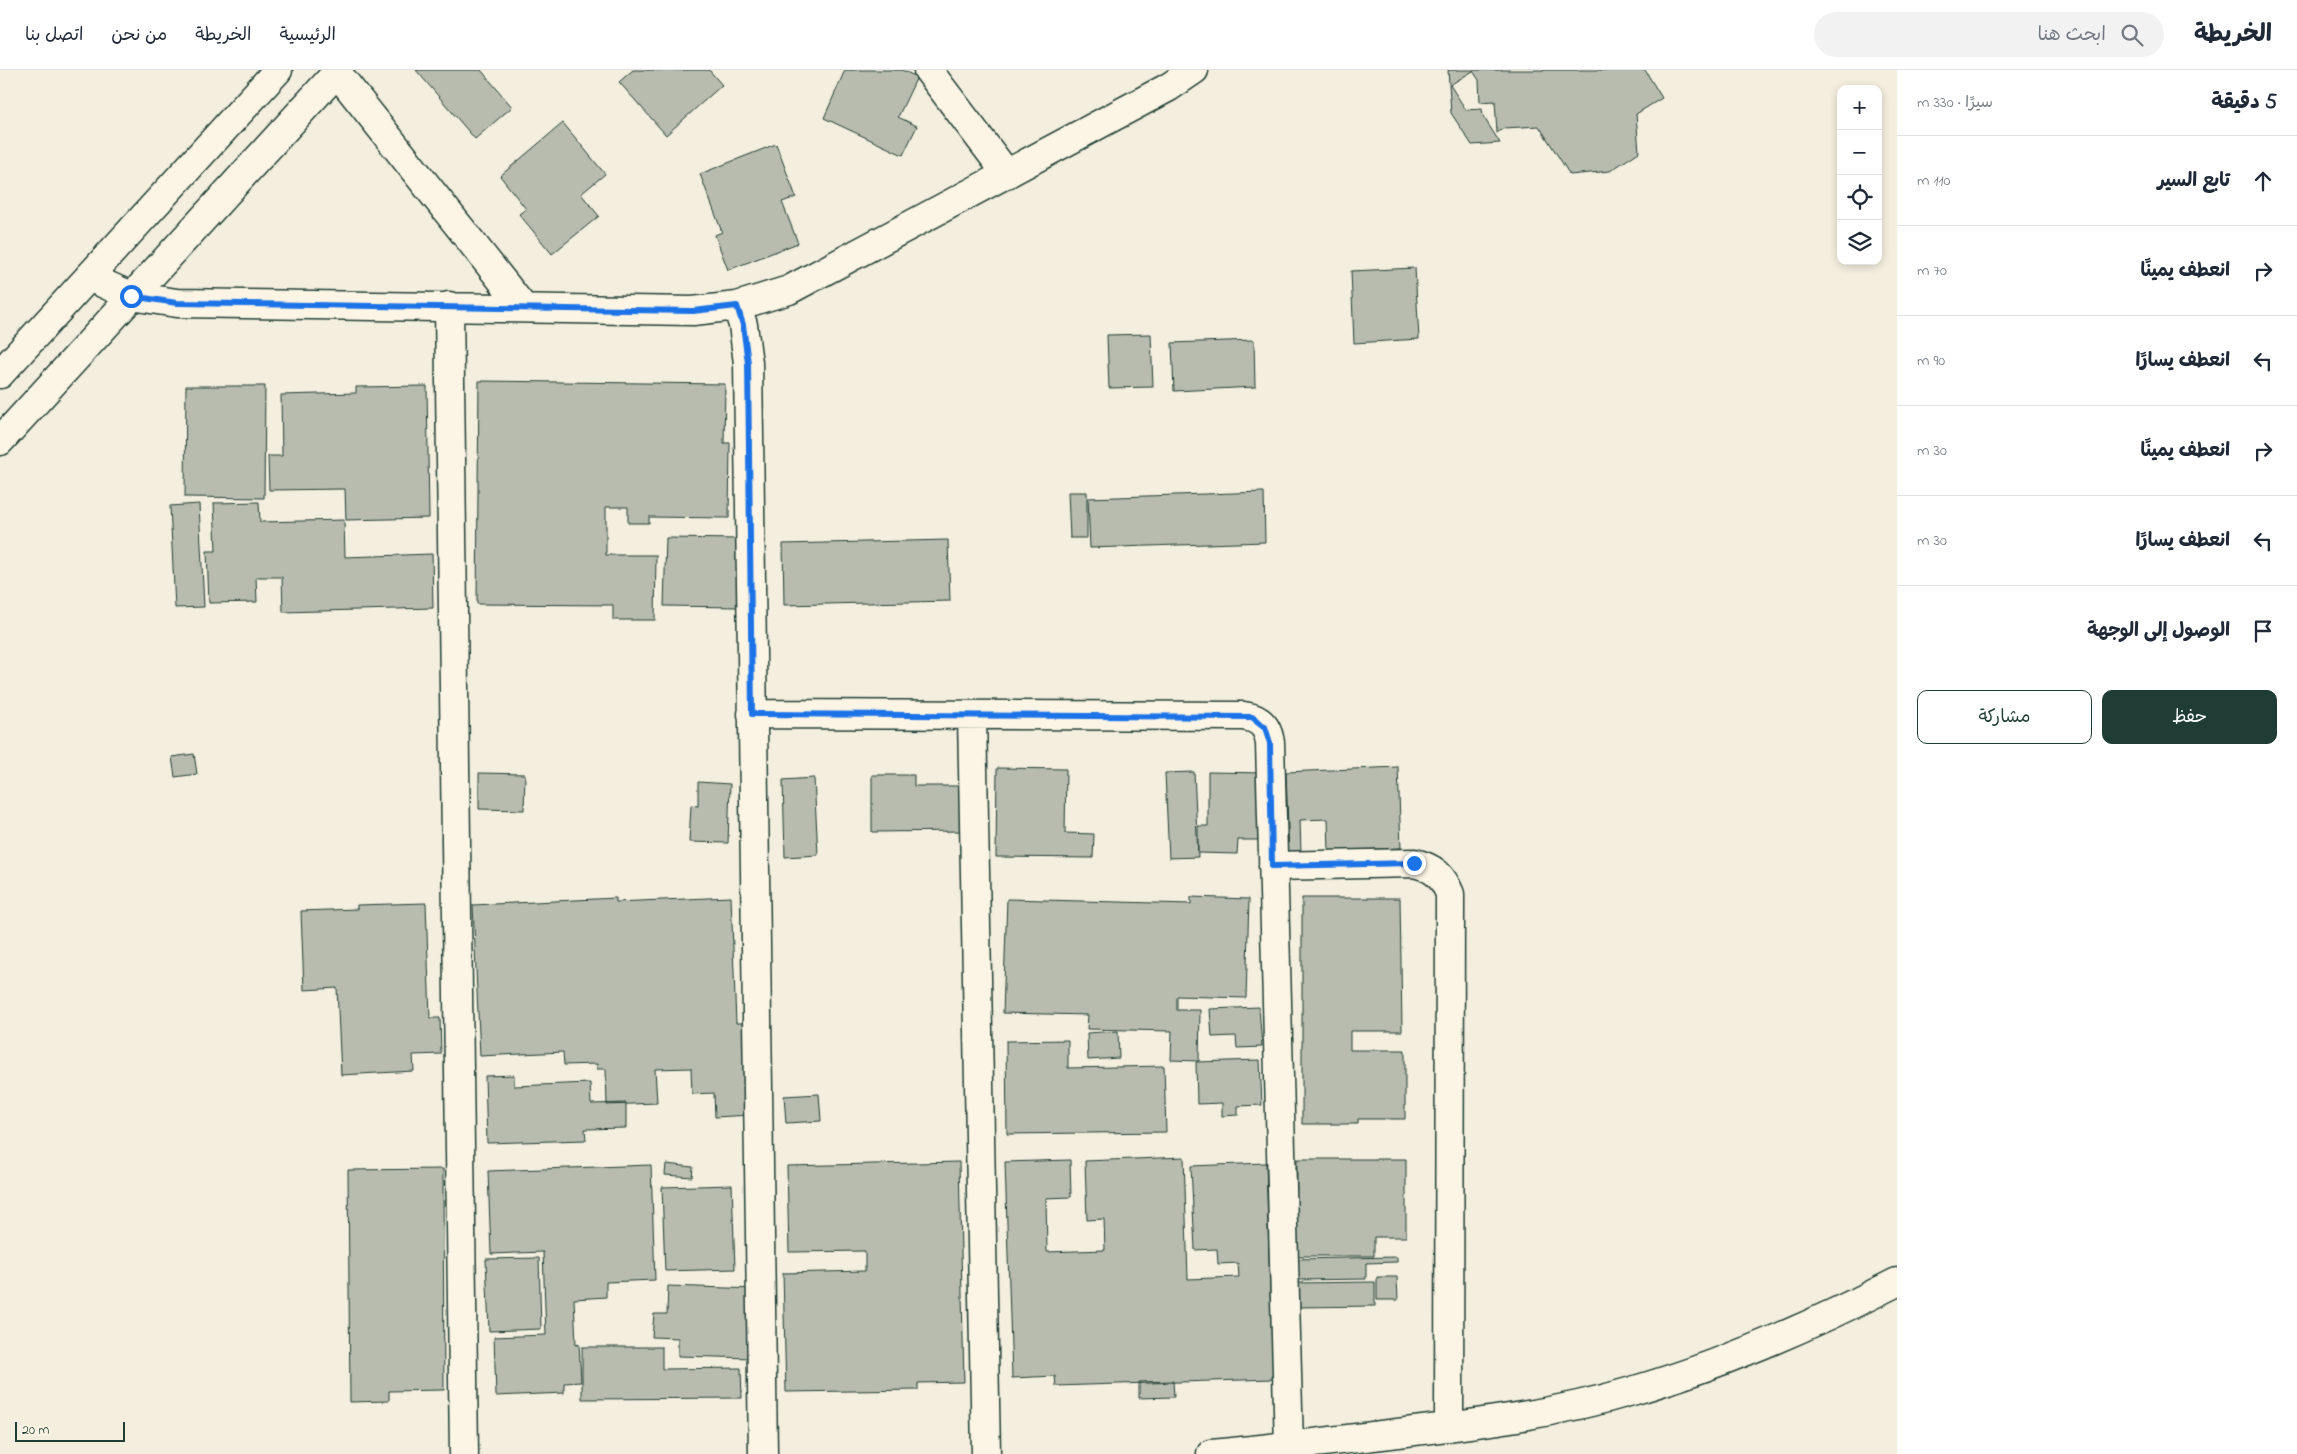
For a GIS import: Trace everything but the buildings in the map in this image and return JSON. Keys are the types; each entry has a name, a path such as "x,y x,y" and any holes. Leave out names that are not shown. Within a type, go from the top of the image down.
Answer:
{"street":[{"path":"0,374 278,70"},
{"path":"928,70 1007,174"},
{"path":"89,278 131,296 177,303 693,311 737,306 789,290 1169,87 1194,70"},
{"path":"0,441 337,71 523,307"},
{"path":"449,306 464,1454"},
{"path":"737,306 743,325 748,363 763,1454"},
{"path":"752,714 1252,717 1265,727 1270,743 1289,1447"},
{"path":"972,715 986,1454"},
{"path":"1272,866 1414,863 1427,866 1437,872 1445,882 1450,894 1449,1427"},
{"path":"1211,1454 1289,1447 1510,1418 1630,1392 1689,1374 1747,1353 1803,1329 1897,1282"}],"route":[{"path":"131,296 177,303 693,311 737,306 747,344 748,363 752,714 1252,717 1259,721 1269,734 1272,866 1414,863"}]}
